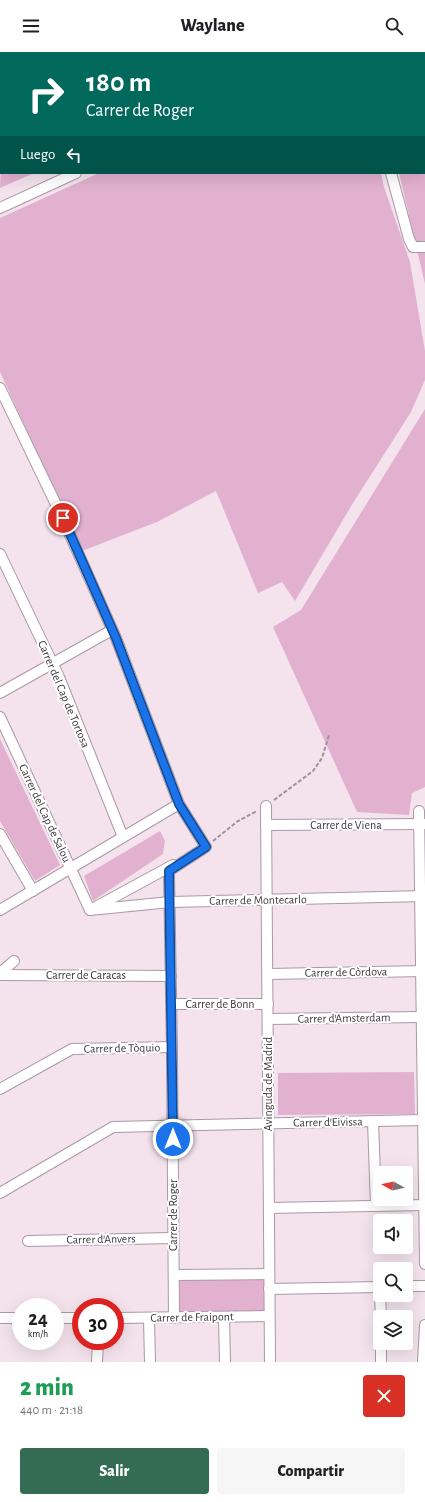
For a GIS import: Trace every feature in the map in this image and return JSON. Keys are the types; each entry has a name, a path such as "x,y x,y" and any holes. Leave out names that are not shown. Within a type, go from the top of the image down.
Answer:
{"street":[{"path":"0,208 74,174"},
{"path":"391,174 409,239 414,247 425,247"},
{"path":"0,388 63,518 112,630 179,804 206,847 90,910"},
{"name":"Carrer del Cap de Tortosa","path":"0,554 60,677 123,837"},
{"path":"0,693 112,630"},
{"name":"Carrer del Cap de Salou","path":"0,716 90,910"},
{"path":"0,910 179,804"},
{"name":"Avinguda de Madrid","path":"266,806 270,1362"},
{"path":"419,811 422,824 423,971 421,1018 424,1098 422,1120 424,1147 425,1264"},
{"name":"Carrer de Viena","path":"266,826 422,824"},
{"path":"0,834 33,890"},
{"name":"Carrer de Roger","path":"174,1318 172,1004 169,871 206,847"},
{"name":"Carrer de Montecarlo","path":"90,910 170,902 422,896"},
{"path":"0,974 14,961"},
{"name":"Carrer de Còrdova","path":"268,974 423,971"},
{"name":"Carrer de Caracas","path":"0,974 171,976"},
{"name":"Carrer de Bonn","path":"172,1004 268,1004"},
{"name":"Carrer d'Amsterdam","path":"268,1020 421,1018"},
{"name":"Carrer de Tòquio","path":"0,1089 72,1049 172,1046"},
{"name":"Carrer d'Eivissa","path":"0,1193 114,1127 422,1120"},
{"path":"373,1121 375,1166"},
{"path":"413,1205 424,1205"},
{"path":"269,1208 376,1206"},
{"name":"Carrer d'Anvers","path":"28,1241 174,1238"},
{"path":"174,1275 269,1274"},
{"path":"413,1286 425,1286"},
{"path":"269,1289 373,1287"},
{"name":"Carrer de Fraipont","path":"124,1318 269,1316"},
{"path":"224,1317 225,1362"},
{"path":"0,1318 12,1318"},
{"path":"150,1318 150,1362"},
{"path":"423,1362 424,1332"},
{"path":"98,1350 98,1362"},
{"path":"381,1350 381,1362"}],"path":[{"path":"206,847 238,821 266,806 313,771 322,758 329,735"}],"shaded area":[{"path":"1,174 32,174 0,188"},
{"path":"97,174 381,174 384,187 410,262 425,351 425,380 411,412 353,503 295,601 282,582 258,593 216,491 157,522 82,551 0,372 0,218"},
{"path":"399,174 425,174 425,284"},
{"path":"425,409 425,787 412,793 409,815 357,812 273,627 301,610"},
{"path":"0,739 60,865 35,881 0,821"},
{"path":"160,831 165,841 163,854 93,901 84,876"},
{"path":"414,1072 415,1114 278,1115 278,1073"},
{"path":"179,1279 264,1279 266,1311 180,1313"}],"route":[{"path":"63,518 116,638 179,804 206,847 169,871 173,1139"}]}
